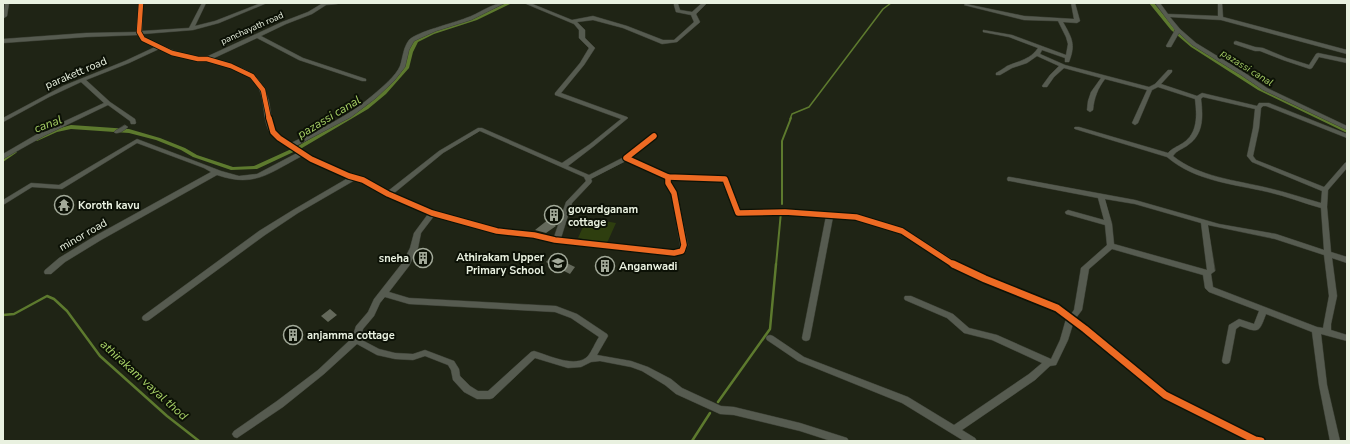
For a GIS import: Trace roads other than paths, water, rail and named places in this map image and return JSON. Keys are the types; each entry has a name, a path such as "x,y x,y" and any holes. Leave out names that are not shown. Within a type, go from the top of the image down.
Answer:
{"street":[{"path":"4,16 7,3"},
{"path":"141,3 139,32 143,39 172,53 207,59 231,66 252,76 263,90 273,132 279,138 296,149 353,178 363,180 388,194 432,213 497,231 557,240 674,253 682,251 684,245 674,193 668,183 668,177"},
{"path":"191,29 204,3"},
{"path":"3,41 86,35 140,34 191,29 208,25 265,3"},
{"path":"326,4 337,3"},
{"path":"3,202 32,185 60,187 137,141 206,167 216,173 252,178 349,116 374,97 392,80 402,67 406,50 412,40 434,30 469,19 503,3"},
{"path":"526,3 576,23 582,30 582,38 592,48 582,64 557,94 625,118 563,166"},
{"path":"693,14 705,3"},
{"path":"966,5 1024,18 1077,21 1078,19 1073,3"},
{"path":"1157,3 1178,30 1194,44 1243,74 1265,90 1347,128"},
{"path":"1220,3 1221,18"},
{"name":"panchayath road","path":"207,59 284,23 310,13 326,4"},
{"path":"676,6 678,11 693,14"},
{"path":"571,21 593,18 625,27 662,42 675,41 697,22 693,14"},
{"path":"1166,15 1221,18 1347,52"},
{"path":"1045,86 1052,76 1065,66 1070,44 1069,37 1060,20"},
{"path":"1169,46 1178,30"},
{"path":"985,31 1010,36 1067,57"},
{"path":"257,36 301,59 364,80"},
{"path":"1236,42 1254,49 1261,49 1310,67 1318,55 1347,61"},
{"name":"parakett road","path":"3,120 82,80 118,67 158,47"},
{"path":"998,74 1010,67 1025,62 1038,54 1041,48"},
{"path":"1038,54 1044,58 1065,66 1150,89"},
{"path":"1136,122 1150,89 1157,85 1170,71"},
{"path":"1090,110 1095,87 1104,77"},
{"path":"82,80 108,103 133,120 133,123"},
{"path":"1157,85 1198,98 1202,95 1258,108"},
{"path":"1169,156 1175,147 1185,145 1191,140 1199,126 1198,98"},
{"path":"3,157 59,125 108,103"},
{"path":"1325,190 1254,161 1250,156 1256,128 1258,108 1262,104 1270,105 1347,136"},
{"path":"117,132 125,128"},
{"path":"1078,128 1169,156 1176,163 1210,176 1270,190 1324,207"},
{"path":"388,194 441,152 480,129 589,178"},
{"path":"557,240 569,202 589,181 589,178 626,158 654,136"},
{"path":"626,158 668,177 725,179 738,213 785,212 830,214 856,217 902,231 958,267 1041,300 1056,308 1085,328 1166,395 1255,440 1261,441"},
{"path":"1327,332 1327,324 1333,296 1324,207 1325,190 1347,164"},
{"name":"minor road","path":"48,272 62,260 98,238 216,173"},
{"path":"146,318 188,288 199,278 263,233 353,178"},
{"path":"1010,179 1135,202 1204,222 1276,237 1347,260"},
{"path":"1101,196 1108,224 1111,246"},
{"path":"1068,212 1108,224"},
{"path":"237,434 322,372 356,340 359,328 371,314 383,293 406,264 414,248 418,233 432,213"},
{"path":"806,338 830,214"},
{"path":"1204,222 1211,271 1207,273"},
{"path":"1111,246 1207,273"},
{"path":"908,298 950,316 967,331 994,337 1053,363 1064,340 1070,319 1078,310 1084,268 1111,246"},
{"path":"1207,273 1209,288 1212,290 1316,330 1347,338"},
{"path":"383,293 409,302 498,305 556,309 574,316 604,336 590,359"},
{"path":"1226,361 1232,327 1239,322 1255,328 1258,325 1264,310"},
{"path":"1316,330 1323,385 1335,441"},
{"path":"770,338 801,359 905,400 972,441"},
{"path":"356,340 377,352 395,356 413,357 425,353 451,363 455,369 456,378 462,385 477,395 490,395 534,354 568,365 580,364 590,359 600,358 615,360 645,369 668,382 679,391 720,410 734,411 800,427 844,441"},
{"path":"955,430 1032,377 1049,362"}],"waterway":[{"name":"pazassi canal","path":"35,140 55,131 71,127 129,131 158,139 183,149 195,156 233,169 255,168 300,147 366,108 384,93 407,67 410,52 416,41 432,33 475,19 510,3"},
{"path":"790,119 792,114 809,107 883,9 891,3"},
{"name":"pazassi canal","path":"1151,3 1173,29 1193,46 1260,89 1347,131"},
{"path":"782,204 782,141 791,118"},
{"name":"canal","path":"3,160 14,152"},
{"path":"776,265 781,212"},
{"path":"718,402 770,329 776,264"},
{"name":"athirakam vayal thod","path":"3,315 14,314 47,296 54,299 67,311 100,356 167,416 199,441"},
{"path":"692,441 710,413"}],"place":[{"name":"Koroth kavu","path":"64,205"},
{"name":"govardganam cottage","path":"554,215"},
{"name":"sneha","path":"423,258"},
{"name":"Athirakam Upper Primary School","path":"558,263"},
{"name":"Anganwadi","path":"605,266"},
{"name":"anjamma cottage","path":"293,335"}]}
